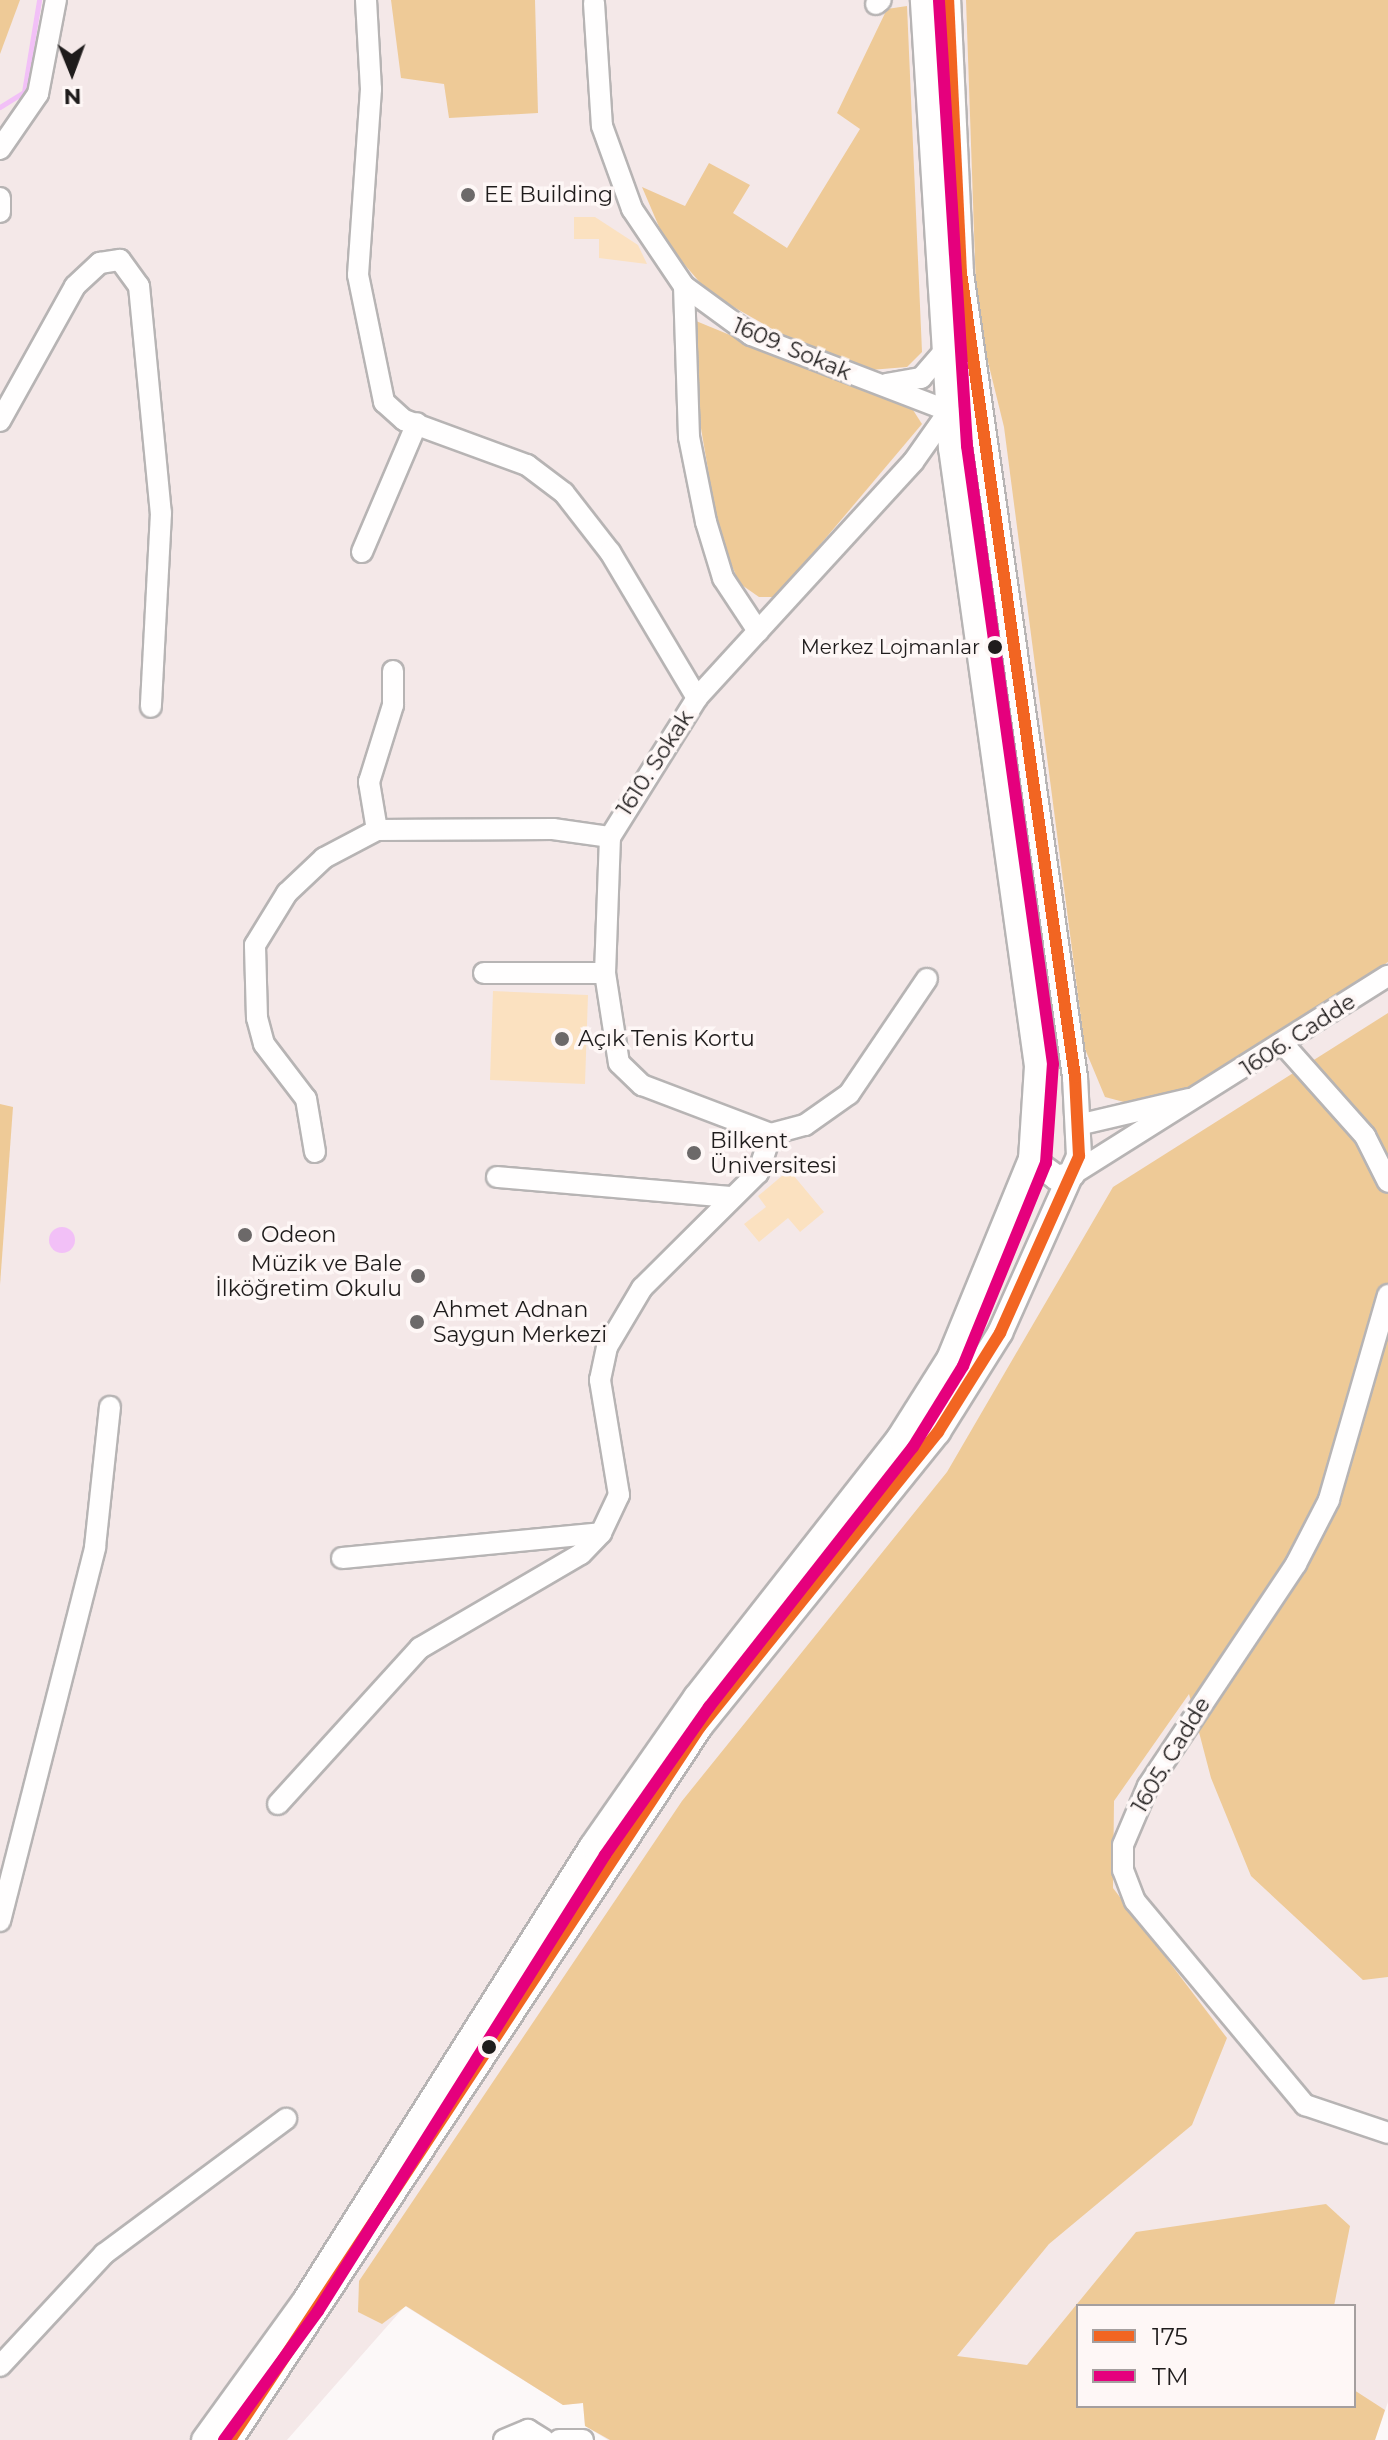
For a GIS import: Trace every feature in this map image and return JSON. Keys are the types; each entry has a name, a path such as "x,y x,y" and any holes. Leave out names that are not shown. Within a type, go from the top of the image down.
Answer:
{"street":[{"path":"0,149 38,94 56,0"},
{"path":"366,0 371,89 358,275 384,402 417,423 484,444 564,493 610,552 697,698"},
{"path":"204,2440 304,2302 661,1746 899,1438 949,1359 1031,1159 1036,1132 1023,933 945,432 944,352 923,0"},
{"path":"230,2440 700,1727 938,1432 1000,1333 1073,1174 1078,1125 986,415 961,273 948,0"},
{"name":"1609. Sokak","path":"594,3 602,126 632,209 684,286 751,335 923,401 945,432"},
{"path":"0,198 0,212"},
{"path":"0,421 75,286 100,263 120,260 139,286 161,513 151,707"},
{"path":"684,286 688,422 706,522 723,578 758,631"},
{"name":"1609. Sokak","path":"881,385 921,378 944,352"},
{"path":"923,401 934,425 945,432 970,439 986,415"},
{"path":"945,432 960,401 986,415"},
{"path":"362,552 417,423"},
{"name":"1610. Sokak","path":"771,1134 642,1085 619,1063 605,973 610,837 697,698 913,462 945,432"},
{"path":"377,830 369,782 393,705 393,671"},
{"path":"315,1152 306,1099 259,1031 255,945 268,916 324,858 377,830 553,829 610,837"},
{"path":"484,973 605,973"},
{"name":"1606. Cadde","path":"1073,1174 1208,1095 1388,976"},
{"path":"278,1804 420,1648 581,1554 601,1533 619,1495 600,1380 607,1347 642,1288 729,1197 758,1173 771,1134 805,1125 849,1094 927,979"},
{"path":"1284,1045 1365,1136 1388,1182"},
{"name":"1606. Cadde","path":"1078,1125 1208,1095"},
{"path":"1036,1132 1078,1125"},
{"path":"1031,1159 1057,1178 1073,1174"},
{"path":"497,1177 729,1197"},
{"name":"1605. Cadde","path":"1388,1295 1329,1500 1296,1564 1148,1786 1123,1845 1123,1870 1143,1912 1305,2105 1388,2133"},
{"path":"0,1921 95,1547 110,1407"},
{"path":"342,1558 601,1533"},
{"path":"0,2366 104,2254 286,2119"},
{"path":"504,2440 528,2430 544,2440"},
{"path":"559,2440 583,2440"}],"shaded area":[{"name":"Bilkent Üniversitesi","path":"0,0 1388,0 1388,2402 1375,2440 608,2440 585,2426 583,2403 563,2405 405,2306 287,2440 0,2440"},
{"path":"0,0 20,0 0,54"},
{"path":"391,0 535,0 538,113 449,118 444,84 401,78"},
{"path":"966,0 1388,0 1388,962 1206,1088 1139,1106 1105,1097 1085,1049 1004,427 977,317"},
{"path":"907,6 922,352 907,367 870,370 788,338 709,293 666,243 642,187 685,206 709,163 750,185 733,213 787,248 860,129 837,113 887,9"},
{"path":"574,217 595,217 638,245 647,264 599,258 599,239 574,239"},
{"path":"696,321 913,410 922,424 776,597 759,597 739,583 719,534 695,393"},
{"path":"493,991 588,995 585,1084 490,1080"},
{"path":"1388,1013 1388,1977 1363,1980 1251,1876 1211,1778 1189,1694 1114,1801 1113,1888 1227,2038 1192,2125 1049,2244 957,2356 1027,2365 1076,2305 1076,2408 1356,2408 1356,2391 1385,2410 1375,2440 610,2440 585,2426 583,2403 563,2405 406,2306 382,2324 358,2312 359,2281 682,1801 947,1472 1113,1187"},
{"path":"0,1104 13,1107 0,1285"},
{"path":"789,1170 824,1212 800,1232 788,1218 759,1242 744,1224 766,1207 758,1196"},
{"path":"62,1227 71,1231 75,1240 71,1249 62,1253 53,1249 49,1240 53,1231"},
{"path":"1326,2204 1350,2226 1334,2304 1077,2304 1136,2232"}],"waterway":[{"path":"0,107 24,92 39,0"}],"transit line":[{"name":"TM","path":"224,2440 318,2311 605,1855 709,1707 913,1447 963,1366 1046,1163 1053,1064 967,446 939,0"},
{"name":"175","path":"230,2440 700,1727 938,1432 1000,1333 1079,1156 1075,1077 961,273 948,0"}],"place":[{"name":"EE Building","path":"468,195"},
{"name":"Merkez Lojmanlar","path":"995,647"},
{"name":"Açık Tenis Kortu","path":"562,1039"},
{"name":"Bilkent Üniversitesi","path":"694,1153"},
{"name":"Odeon","path":"245,1235"},
{"name":"Müzik ve Bale İlköğretim Okulu","path":"418,1276"},
{"name":"Ahmet Adnan Saygun Merkezi","path":"417,1322"}]}
